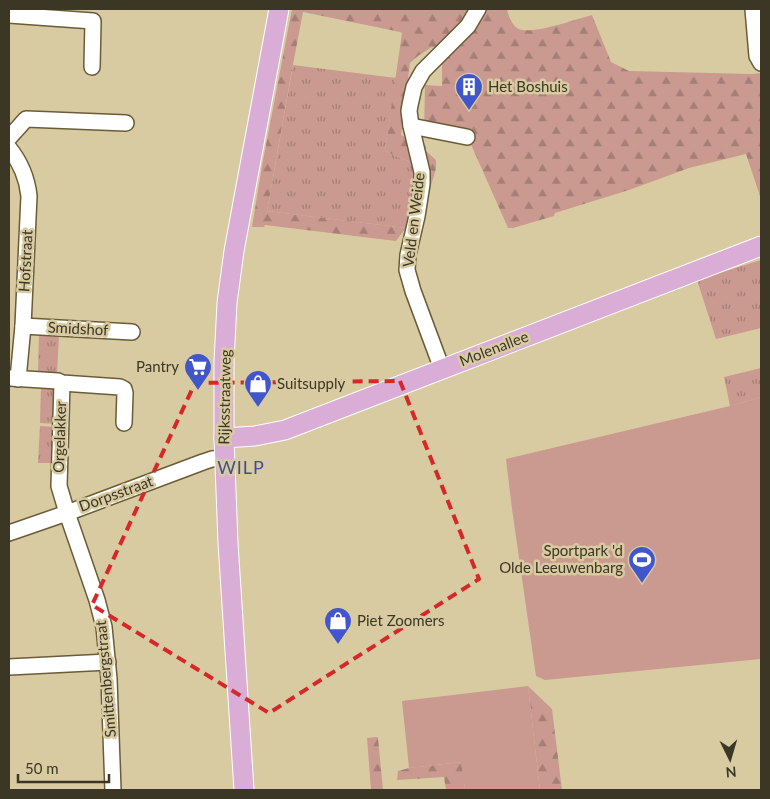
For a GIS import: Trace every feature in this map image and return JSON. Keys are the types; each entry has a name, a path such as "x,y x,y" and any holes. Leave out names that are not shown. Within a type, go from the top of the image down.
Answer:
{"main road":[{"name":"Rijksstraatweg","path":"244,790 224,458 224,362 230,281 236,236 279,9"},
{"name":"Molenallee","path":"224,438 255,436 285,430 761,246"}],"street":[{"name":"Veld en Weide","path":"442,369 407,270 408,255 422,184 422,172 409,112 414,87 418,78 435,58 468,26 478,9"},
{"path":"753,9 757,56 761,63"},
{"path":"9,15 49,13 93,21 92,67"},
{"path":"9,138 26,119 126,123"},
{"path":"411,126 467,137"},
{"name":"Hofstraat","path":"9,148 23,169 29,196 23,326 14,378"},
{"name":"Smidshof","path":"23,326 132,332"},
{"name":"Orgelakker","path":"14,378 58,381 62,383 59,478 61,495 67,513"},
{"path":"62,383 120,387 124,389 124,422"},
{"name":"Dorpsstraat","path":"9,533 203,462 224,458"},
{"name":"Smittenbergstraat","path":"67,513 102,617 105,632 113,790"},
{"path":"9,667 108,662"}],"highlighted area":[{"path":"400,381 479,579 269,713 92,605 195,383"}],"green space":[{"path":"292,9 507,9 514,25 519,29 526,30 566,23 592,15 611,62 629,71 761,73 761,199 746,154 689,168 629,190 555,213 554,216 508,228 469,140 454,143 424,135 425,85 442,86 442,62 439,49 432,47 410,63 401,135 426,146 426,151 436,160 435,172 385,150 402,33 303,12 267,211 406,228 396,241 265,225 264,227 252,227"},
{"path":"293,65 396,78 385,150 435,172 424,202 406,228 267,211"},
{"path":"761,260 761,328 716,339 697,280"},
{"path":"39,334 59,335 57,374 38,372"},
{"path":"761,368 761,397 730,406 724,377"},
{"path":"41,385 55,387 56,424 40,423"},
{"name":"Sportpark 'd Olde Leeuwenbarg","path":"761,397 761,659 545,680 536,676 506,459"},
{"path":"40,426 55,427 53,463 38,463"},
{"path":"528,686 552,709 562,790 540,790"},
{"path":"528,686 540,790 465,790 461,762 409,768 402,701"},
{"path":"377,737 383,790 371,790 367,738"},
{"path":"462,762 465,790 446,790 444,777 397,780 398,771"}],"place":[{"name":"Het Boshuis","path":"469,111"},
{"name":"Pantry","path":"198,391"},
{"name":"Suitsupply","path":"258,408"},
{"name":"Sportpark 'd Olde Leeuwenbarg","path":"642,584"},
{"name":"Piet Zoomers","path":"338,645"}],"district":[{"name":"WILP","path":"241,468"}]}
